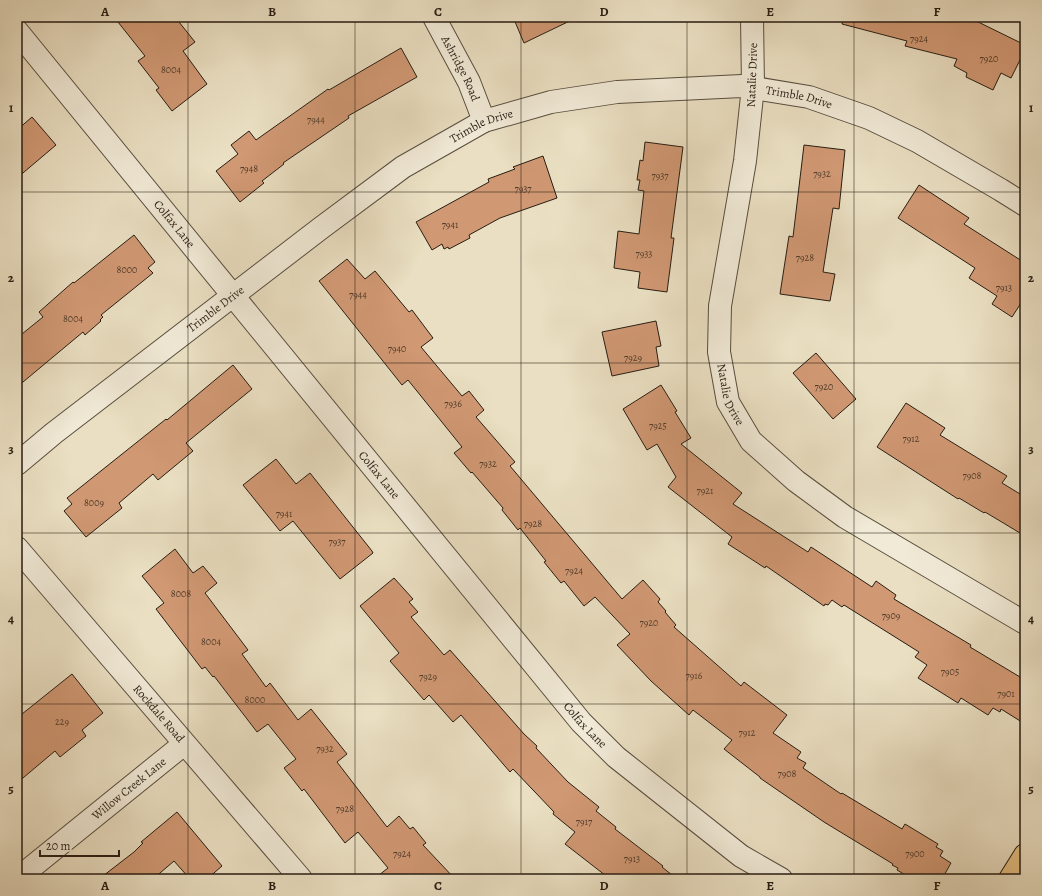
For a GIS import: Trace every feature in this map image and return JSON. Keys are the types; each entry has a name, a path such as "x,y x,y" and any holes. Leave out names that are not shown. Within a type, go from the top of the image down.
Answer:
{"main road":[{"path":"1010,879 1025,855"}],"street":[{"name":"Ashridge Road","path":"434,17 469,82 484,121"},
{"name":"Natalie Drive","path":"752,17 753,87 745,161 720,306 719,352 728,402 751,442 796,481 845,517 1025,623"},
{"name":"Colfax Lane","path":"20,42 232,296 581,722 616,757 741,856 781,879"},
{"name":"Trimble Drive","path":"17,464 54,433 232,296 404,167 484,121 551,102 617,92 742,86 809,97 869,118 917,141 1025,205"},
{"name":"Rockdale Road","path":"17,548 301,879"},
{"name":"Willow Creek Lane","path":"17,879 184,744"}],"building":[{"path":"114,17 175,17 195,42 183,51 207,84 172,111 156,90 159,88 138,61 145,56"},
{"path":"513,17 578,17 524,43"},
{"path":"843,17 968,17 1025,45 1025,50 1011,78 1001,73 993,90 966,77 967,73 954,66 957,59 905,46 907,41 842,24"},
{"path":"401,48 417,77 348,116 349,118 283,163 284,164 262,181 264,183 240,202 216,171 238,154 231,145 249,131 256,140 328,89 329,90"},
{"path":"32,117 56,145 17,178 17,130"},
{"path":"645,142 683,147 671,238 674,238 667,292 638,288 640,272 614,268 618,231 639,234 644,191 638,190 640,180 637,180 640,160 643,161"},
{"path":"804,145 845,150 839,209 833,208 823,272 835,274 830,301 780,294 789,236 793,237"},
{"path":"543,156 557,198 500,218 469,235 470,238 449,249 448,247 444,249 442,244 432,250 416,222 489,182 488,179 515,169 513,167"},
{"path":"919,185 969,218 964,224 1025,263 1025,297 1012,317 992,304 997,296 969,278 975,268 898,218"},
{"path":"134,235 155,262 148,268 153,273 101,315 103,317 100,320 101,321 85,335 83,332 17,387 17,338 43,317 39,312 73,282 74,283"},
{"path":"347,259 365,279 375,271 409,312 412,310 433,338 421,347 462,396 469,391 484,410 476,417 515,462 510,466 622,599 643,580 660,599 658,602 676,625 674,627 741,686 744,682 787,715 773,733 801,752 797,758 806,763 803,768 841,794 842,793 902,829 905,824 938,844 936,847 943,851 940,856 951,863 942,879 912,879 897,870 898,868 892,865 893,864 824,822 760,778 724,749 732,740 693,710 689,715 651,681 617,645 630,634 595,597 584,606 564,581 561,583 520,528 518,530 502,510 503,508 454,453 462,447 408,380 402,385 319,281"},
{"path":"656,321 661,346 656,347 659,366 612,376 602,332"},
{"path":"816,353 856,399 833,419 793,373"},
{"path":"233,365 252,389 186,443 193,451 158,480 153,474 119,503 122,508 86,537 64,511 72,504 67,498 166,419 167,420"},
{"path":"661,385 691,438 681,444 742,493 733,504 808,552 811,547 872,587 876,581 896,595 894,599 971,645 970,647 1025,680 1025,724 1001,709 1000,712 993,708 988,715 961,698 958,703 918,678 927,665 915,657 919,652 844,605 842,607 832,600 828,605 825,604 824,606 766,566 765,568 728,544 732,537 668,487 676,477 657,444 647,450 623,409"},
{"path":"906,403 945,428 940,435 1007,476 1002,483 1025,497 1025,536 985,512 984,513 959,498 958,499 877,447"},
{"path":"276,459 296,484 310,473 372,551 373,553 340,579 293,521 280,531 243,485"},
{"path":"175,549 193,573 203,566 217,583 205,593 248,650 242,654 266,687 270,683 298,720 311,709 347,754 337,762 387,827 399,816 410,829 413,827 426,843 423,845 455,879 374,879 388,868 358,832 345,843 304,789 302,791 284,768 296,759 268,724 257,732 214,676 213,677 205,667 202,669 156,609 164,603 142,576"},
{"path":"394,578 413,599 409,602 418,612 411,617 444,655 450,650 568,782 599,807 596,811 616,827 615,829 663,866 662,867 677,879 610,879 565,844 575,832 553,814 554,812 513,769 510,772 461,715 453,722 429,695 424,700 390,661 399,653 360,606"},
{"path":"72,674 103,713 82,730 86,736 60,757 55,751 17,783 17,718"},
{"path":"177,812 222,866 207,879 190,879 174,861 153,879 99,879 134,852 143,843 141,842"}]}
